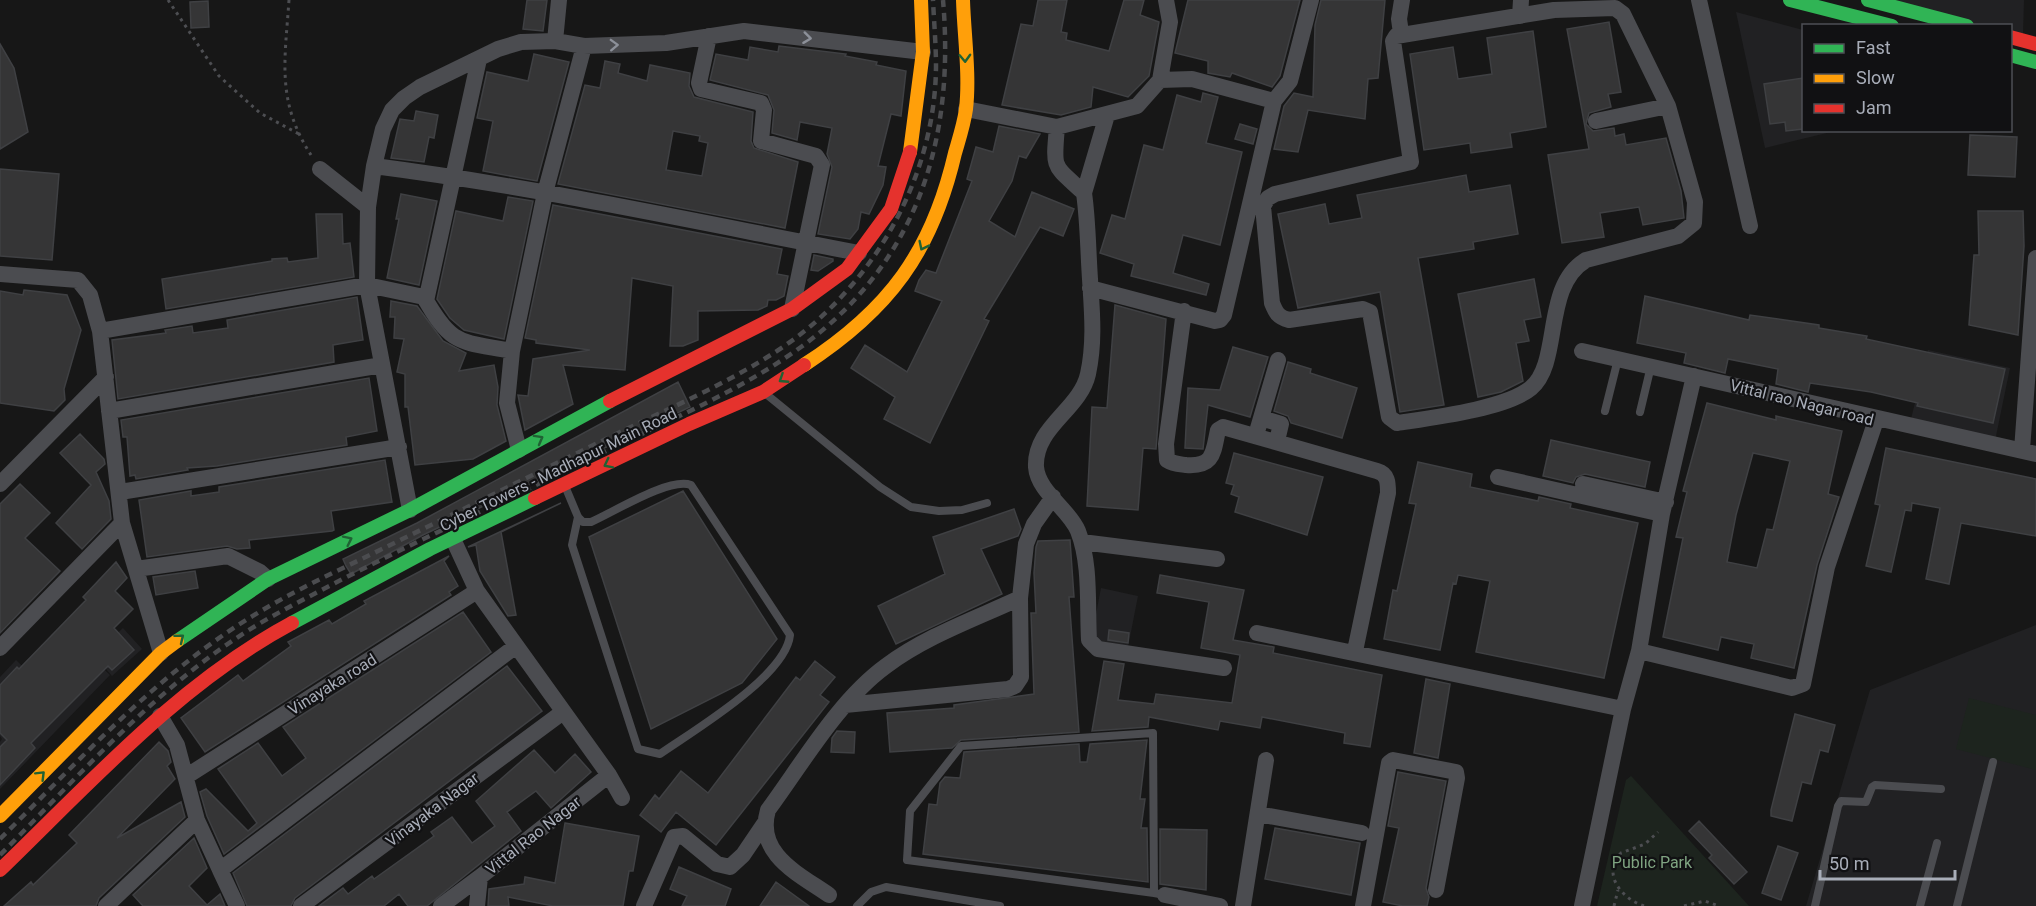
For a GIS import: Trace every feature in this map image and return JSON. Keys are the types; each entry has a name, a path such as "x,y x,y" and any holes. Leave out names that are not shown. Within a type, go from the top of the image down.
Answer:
{"main road":[{"name":"Cyber Towers - Madhapur Main Road","path":"0,816 161,653 194,627 268,579 410,510 663,372 754,330 792,309 847,269 891,209 906,168 918,119 923,52 921,0"},
{"name":"Cyber Towers - Madhapur Main Road","path":"0,870 160,716 256,642 453,539 565,486 689,423 763,392 834,346 861,324 886,298 919,254 947,188 966,109 963,0"},
{"path":"1790,0 1884,24"},
{"path":"1868,0 1959,24"},
{"path":"2012,38 2036,44"},
{"path":"2012,56 2036,62"}],"street":[{"path":"555,41 559,0"},
{"path":"966,109 1057,127 1137,106 1160,80 1170,22 1166,0"},
{"path":"1090,288 1215,321 1220,320 1226,312 1274,101 1290,81 1311,0"},
{"path":"1401,33 1399,19 1402,0"},
{"path":"1699,0 1750,226"},
{"path":"1555,5 1620,10 1646,55 1668,106 1695,202 1694,223 1678,236 1586,261 1574,267 1564,281 1544,364 1533,387 1520,396 1449,414 1397,423 1389,417 1370,312 1363,309 1289,320 1280,318 1276,312 1272,303 1263,206 1275,194 1411,162 1393,40 1401,33 1520,8 1555,5"},
{"path":"410,510 367,285 368,207 374,166 383,129 392,110 404,98 420,87 498,49 521,42 555,41 584,46 666,43 744,31 923,52"},
{"path":"709,36 699,83 701,90 761,103 764,110 761,141 816,156 822,165 792,309"},
{"path":"519,450 507,403 512,351 545,193 584,46"},
{"path":"426,301 479,59"},
{"path":"1160,80 1192,79 1274,101"},
{"path":"1596,121 1668,106"},
{"path":"1107,115 1084,193 1094,327 1088,375 1075,400 1038,447 1036,468 1053,497 1074,522 1082,542 1089,640 1092,645 1098,649 1224,668"},
{"path":"1057,127 1054,160 1057,169 1084,193"},
{"path":"374,166 453,176 693,219 859,254"},
{"path":"320,169 368,207"},
{"path":"2029,452 2036,258"},
{"path":"0,274 78,280 90,295 100,331 122,523 161,653"},
{"path":"100,331 367,285 424,297 446,332 457,339 512,351"},
{"path":"1184,311 1166,444 1167,459 1173,464 1200,465 1212,456 1220,427 1252,434 1383,473 1387,479 1388,494 1355,651"},
{"name":"Vittal rao Nagar road","path":"1582,351 1876,420 2029,452"},
{"path":"1274,359 1261,418 1252,434 1274,359"},
{"path":"109,411 382,365"},
{"path":"1582,906 1623,709 1639,651 1664,508 1694,376"},
{"path":"0,484 106,377"},
{"path":"1261,418 1281,424 1276,441"},
{"path":"1639,651 1792,688 1803,684 1827,567 1876,420"},
{"path":"120,492 399,447"},
{"path":"1498,477 1664,508"},
{"path":"1583,484 1664,508"},
{"path":"845,705 1008,689 1015,686 1021,677 1022,666 1020,598 1026,544 1034,524 1053,497"},
{"path":"0,648 122,523"},
{"path":"453,539 477,591 609,775 622,798"},
{"path":"1082,542 1217,558"},
{"path":"136,568 228,556 244,562 268,579"},
{"name":"Vinayaka road","path":"187,776 477,591"},
{"path":"644,906 674,837 683,836 717,864 730,867 743,855 764,824 768,810 845,705 884,667 915,648 1020,598"},
{"path":"1257,633 1355,651 1623,709"},
{"path":"220,870 516,646"},
{"name":"Vinayaka Nagar","path":"302,906 562,712"},
{"path":"160,716 175,741 187,776 197,820 237,906"},
{"path":"1244,906 1266,760"},
{"path":"1363,906 1389,763 1393,760 1456,772 1457,778 1436,890"},
{"name":"Vittal Rao Nagar","path":"477,906 480,877 609,775"},
{"path":"1258,814 1362,833"},
{"path":"106,906 197,820"},
{"path":"764,824 776,858 829,895"},
{"path":"441,906 480,877"},
{"path":"1160,894 1220,906"}],"lane":[{"path":"1605,411 1618,359"},
{"path":"1640,412 1651,366"},
{"path":"763,392 880,487 911,507 939,511 962,510 987,503"},
{"path":"565,486 578,517 583,522 591,522 670,484 684,482 691,485 790,635 787,647 753,690 660,754 638,749 572,545 578,517"},
{"path":"1153,733 1160,894 907,860 910,811 961,746 1153,733"},
{"path":"1957,906 1993,762"},
{"path":"1815,906 1839,802 1845,800 1866,802 1875,785 1941,789"},
{"path":"1920,906 1937,843"},
{"path":"857,906 871,892 886,887 1000,906"}],"path":[{"path":"168,0 219,76 260,113 299,134"},
{"path":"289,0 284,82 289,109 299,134 320,169"},
{"path":"1644,906 1623,897 1614,874 1616,858 1621,853 1645,844 1658,832"},
{"path":"1614,906 1619,890"},
{"path":"1684,906 1705,901 1711,901 1719,906"}],"shaded area":[{"path":"1870,0 2024,0 2023,34 2012,32 2012,24 1963,24"},
{"path":"1736,12 1802,30 1802,132 1831,132 1765,148"},
{"path":"1928,350 2010,368 1995,441 1910,423"},
{"path":"1101,588 1138,596 1128,647 1091,640"},
{"path":"2036,625 2036,906 1806,906 1870,690"},
{"path":"123,628 142,649 112,676 94,655"},
{"path":"90,656 110,675 0,789 0,742 2,739 0,736 0,677 16,660 52,695"}],"green space":[{"path":"1969,698 2036,715 2036,770 1956,749"},
{"name":"Public Park","path":"1631,776 1749,906 1597,906 1626,780"}],"building":[{"path":"527,0 547,0 543,31 523,29"},
{"path":"1038,0 1067,0 1061,32 1067,33 1066,40 1109,51 1124,0 1144,0 1140,15 1159,22 1149,76 1128,97 1093,87 1091,107 1061,115 1002,105 1021,24 1033,26"},
{"path":"1188,0 1300,0 1280,76 1272,87 1232,73 1230,77 1208,73 1208,61 1175,53"},
{"path":"1321,0 1385,0 1378,78 1368,79 1365,119 1308,110 1298,152 1274,149 1284,106 1294,93 1313,97 1315,25"},
{"path":"208,1 209,27 191,28 190,2"},
{"path":"1609,22 1621,92 1608,94 1611,107 1589,113 1586,124 1593,131 1614,128 1615,136 1624,134 1626,145 1666,138 1681,191 1684,218 1643,225 1639,207 1600,213 1604,237 1562,243 1548,155 1589,149 1567,29"},
{"path":"1533,31 1546,127 1510,133 1512,147 1471,153 1470,143 1424,150 1410,54 1453,47 1458,79 1492,74 1487,38"},
{"path":"0,44 14,68 28,132 0,149"},
{"path":"779,46 846,54 845,56 877,62 876,65 906,71 901,116 891,114 878,166 886,167 883,185 869,214 861,212 858,229 850,239 818,234 832,167 827,154 832,128 800,122 797,140 772,133 774,110 768,95 710,80 716,54 748,60 750,47 778,52"},
{"path":"534,54 569,62 537,181 483,171 493,121 477,118 487,72 528,81"},
{"path":"605,61 620,64 618,73 647,81 650,65 690,73 689,86 694,97 753,112 751,141 754,148 798,162 785,228 558,184 585,85 600,88","holes":["673,131 700,136 699,141 708,143 702,176 666,170"]},
{"path":"1802,78 1802,129 1786,131 1785,122 1770,124 1764,84"},
{"path":"1203,93 1218,97 1206,143 1242,152 1220,245 1183,235 1173,273 1209,284 1206,295 1131,276 1134,264 1100,253 1112,215 1125,219 1144,145 1163,150 1177,95 1201,102"},
{"path":"416,111 438,115 434,138 429,137 424,162 391,158 400,119 414,121"},
{"path":"1240,124 1257,129 1253,144 1235,139"},
{"path":"999,126 1040,134 1026,158 1019,156 1012,181 989,221 1015,237 1032,192 1074,209 1063,236 1040,227 984,319 989,321 930,443 884,419 895,397 851,368 865,345 907,372 942,301 915,291 919,280 926,270 936,273 972,181 967,179 976,147 993,152"},
{"path":"1970,135 2017,137 2015,177 1968,175"},
{"path":"0,169 59,174 52,260 0,256"},
{"path":"1466,175 1469,192 1510,185 1518,234 1473,242 1474,249 1418,258 1444,405 1400,412 1380,292 1298,308 1278,214 1325,204 1329,224 1362,218 1357,195"},
{"path":"401,194 437,201 419,285 387,278 399,219 396,219"},
{"path":"508,197 533,201 504,339 464,330 450,318 437,299 456,211 503,221"},
{"path":"553,205 782,249 777,274 788,276 784,296 776,300 768,300 767,306 758,310 698,311 698,340 683,346 670,346 673,286 632,278 625,370 563,365 573,404 525,430 518,395 528,396 533,359 590,350 536,343 536,340 525,338"},
{"path":"1978,211 2023,211 2024,246 2018,335 1969,325 1974,255 1979,255"},
{"path":"316,214 342,214 343,244 350,243 354,277 166,309 162,279 272,261 272,259 287,258 288,262 318,258"},
{"path":"814,255 833,259 833,261 818,271 811,270"},
{"path":"1534,279 1541,317 1524,320 1529,341 1516,343 1523,381 1501,392 1478,397 1458,294"},
{"path":"24,290 67,295 81,330 64,389 65,400 54,411 0,403 0,291 23,295"},
{"path":"1645,296 1749,320 1750,315 1819,325 1819,328 1867,336 1866,339 2005,369 1993,423 1917,406 1918,403 1871,392 1810,383 1808,392 1776,384 1778,369 1728,359 1725,373 1684,363 1686,353 1637,343"},
{"path":"357,297 363,340 333,345 334,362 118,399 112,340 166,333 165,330 192,326 193,333 228,328 227,320"},
{"path":"391,301 417,306 443,341 466,353 459,371 494,365 498,387 497,405 506,441 473,459 415,465 408,407 405,407 405,374 397,372 404,339 394,338 395,317 390,317"},
{"path":"1115,305 1166,319 1156,449 1143,448 1138,510 1087,506 1092,407 1107,408"},
{"path":"1233,347 1268,357 1250,417 1208,405 1203,449 1185,448 1188,388 1220,390"},
{"path":"1288,362 1311,369 1310,373 1357,388 1342,438 1291,423 1288,416 1274,411"},
{"path":"369,378 377,431 346,437 347,445 217,466 187,468 188,470 136,479 135,475 130,476 127,437 123,437 121,420"},
{"path":"678,382 690,407 423,535 351,574 346,566 343,559 417,523"},
{"path":"1707,403 1776,420 1776,416 1842,431 1828,494 1839,497 1817,565 1794,668 1751,658 1754,644 1721,637 1718,650 1663,637 1683,538 1676,537 1687,492 1683,491","holes":["1753,453 1790,461 1773,530 1767,529 1757,568 1727,562 1736,515"]},
{"path":"80,434 104,459 105,464 96,472 109,501 111,519 82,549 56,523 91,485 60,453"},
{"path":"1551,440 1650,462 1645,487 1585,474 1576,477 1573,483 1543,476"},
{"path":"1886,448 2036,479 2036,536 1961,523 1949,584 1926,579 1940,508 1912,503 1911,511 1905,510 1891,572 1866,566 1880,505 1875,504"},
{"path":"1234,453 1323,477 1307,535 1235,512 1239,497 1231,494 1234,485 1226,483"},
{"path":"385,460 392,502 331,511 334,530 332,531 249,540 250,548 237,549 227,546 147,557 139,500 191,491 191,496 219,492 219,487"},
{"path":"1418,462 1472,474 1470,487 1538,501 1539,497 1571,504 1570,508 1638,523 1604,678 1476,652 1490,581 1458,575 1456,584 1453,583 1440,650 1384,639 1393,590 1397,591 1416,504 1409,503"},
{"path":"20,484 50,513 25,538 60,571 0,633 0,504"},
{"path":"683,491 777,639 742,683 651,729 589,537"},
{"path":"561,503 501,532 516,615 508,616 480,571 476,545 468,547"},
{"path":"1014,509 1021,529 1018,536 981,549 1002,594 896,644 878,606 945,574 933,537"},
{"path":"1070,540 1074,597 1069,597 1079,732 961,740 952,748 890,752 887,713 954,708 954,705 1034,694 1031,613 1036,613 1034,573 1036,547 1038,541"},
{"path":"449,556 444,561 458,586 449,592 451,595 205,752 181,718 238,675 243,681 291,646 288,642 329,620 332,624 366,604 364,601"},
{"path":"116,562 127,578 115,591 133,609 114,628 134,650 112,670 108,666 31,743 35,748 0,785 0,747 7,740 0,733 0,685 17,667 19,669 86,600 83,597"},
{"path":"195,571 198,588 156,595 153,577"},
{"path":"1160,575 1244,590 1233,640 1274,647 1273,653 1382,675 1370,747 1344,743 1345,733 1262,717 1260,728 1220,721 1218,730 1149,717 1148,727 1092,731 1104,661 1124,664 1118,700 1154,704 1156,694 1232,703 1240,655 1201,648 1209,602 1157,593"},
{"path":"463,612 491,652 224,854 207,816 200,792 206,789 248,831 257,823 218,769 258,743 282,776 306,758 283,727"},
{"path":"1109,630 1129,633 1128,643 1108,640"},
{"path":"815,661 835,677 820,695 829,702 716,845 676,812 661,832 640,815 655,795 659,799 681,771 708,793 796,677 800,680"},
{"path":"507,666 542,711 295,898 291,906 247,906 233,873"},
{"path":"1426,679 1450,684 1438,758 1414,753"},
{"path":"1795,714 1835,725 1828,752 1820,750 1811,784 1802,782 1792,821 1771,816 1771,810"},
{"path":"837,731 855,732 854,753 831,752 832,738"},
{"path":"1147,740 1140,799 1145,799 1141,828 1147,828 1148,882 923,854 929,804 937,805 940,783 945,777 960,778 964,752 1079,744 1080,762 1087,762 1090,744"},
{"path":"159,742 168,751 171,762 167,766 175,779 117,838 181,802 185,817 99,898 96,906 4,906 31,882 33,885 77,843 69,835"},
{"path":"534,750 555,773 575,754 591,772 551,808 536,791 507,812 521,831 427,906 408,906 399,894 384,906 319,906 343,888 348,894 372,876 374,879 434,836 431,832 452,817 472,843 495,826 476,801"},
{"path":"1398,772 1446,781 1426,888 1429,897 1427,906 1403,906 1383,902 1399,828 1388,826"},
{"path":"1699,821 1747,872 1734,884 1709,858 1712,855 1689,831"},
{"path":"565,823 639,836 633,871 629,871 623,906 553,906 508,897 509,906 488,906 489,889 524,884 525,877 555,883"},
{"path":"1275,828 1360,843 1351,895 1265,879"},
{"path":"1160,829 1207,830 1206,890 1160,884"},
{"path":"194,838 207,868 189,886 207,905 220,894 225,906 143,906 133,895"},
{"path":"1778,846 1798,853 1781,900 1762,893"},
{"path":"679,867 731,889 725,906 682,906 687,896 670,889"},
{"path":"776,882 809,906 760,906"}],"railway":[{"path":"0,839 123,717 189,660 224,634 307,586 731,378 776,352 827,312 854,283 877,252 897,218 926,145 933,106 936,67 933,0"},
{"path":"0,855 127,727 195,668 231,642 269,618 353,574 732,390 801,347 841,313 874,276 901,237 920,194 934,148 942,101 945,51 943,0"}],"traffic: fast":[{"path":"1790,0 1884,24"},
{"path":"1868,0 1959,24"},
{"path":"2012,56 2036,62"},
{"path":"177,641 268,579 410,510 610,401"},
{"path":"292,623 430,549 535,498"}],"traffic: slow":[{"path":"910,152 923,52 921,0"},
{"path":"804,365 860,323 883,300 903,276 934,220 963,126 966,109 967,69 963,0"},
{"path":"0,816 161,653 177,641"}],"traffic: jam":[{"path":"2012,38 2036,44"},
{"path":"610,401 792,309 847,269 891,209 910,152"},
{"path":"535,498 689,424 763,392 804,365"},
{"path":"0,870 103,769 174,704 251,647 292,623"}]}
